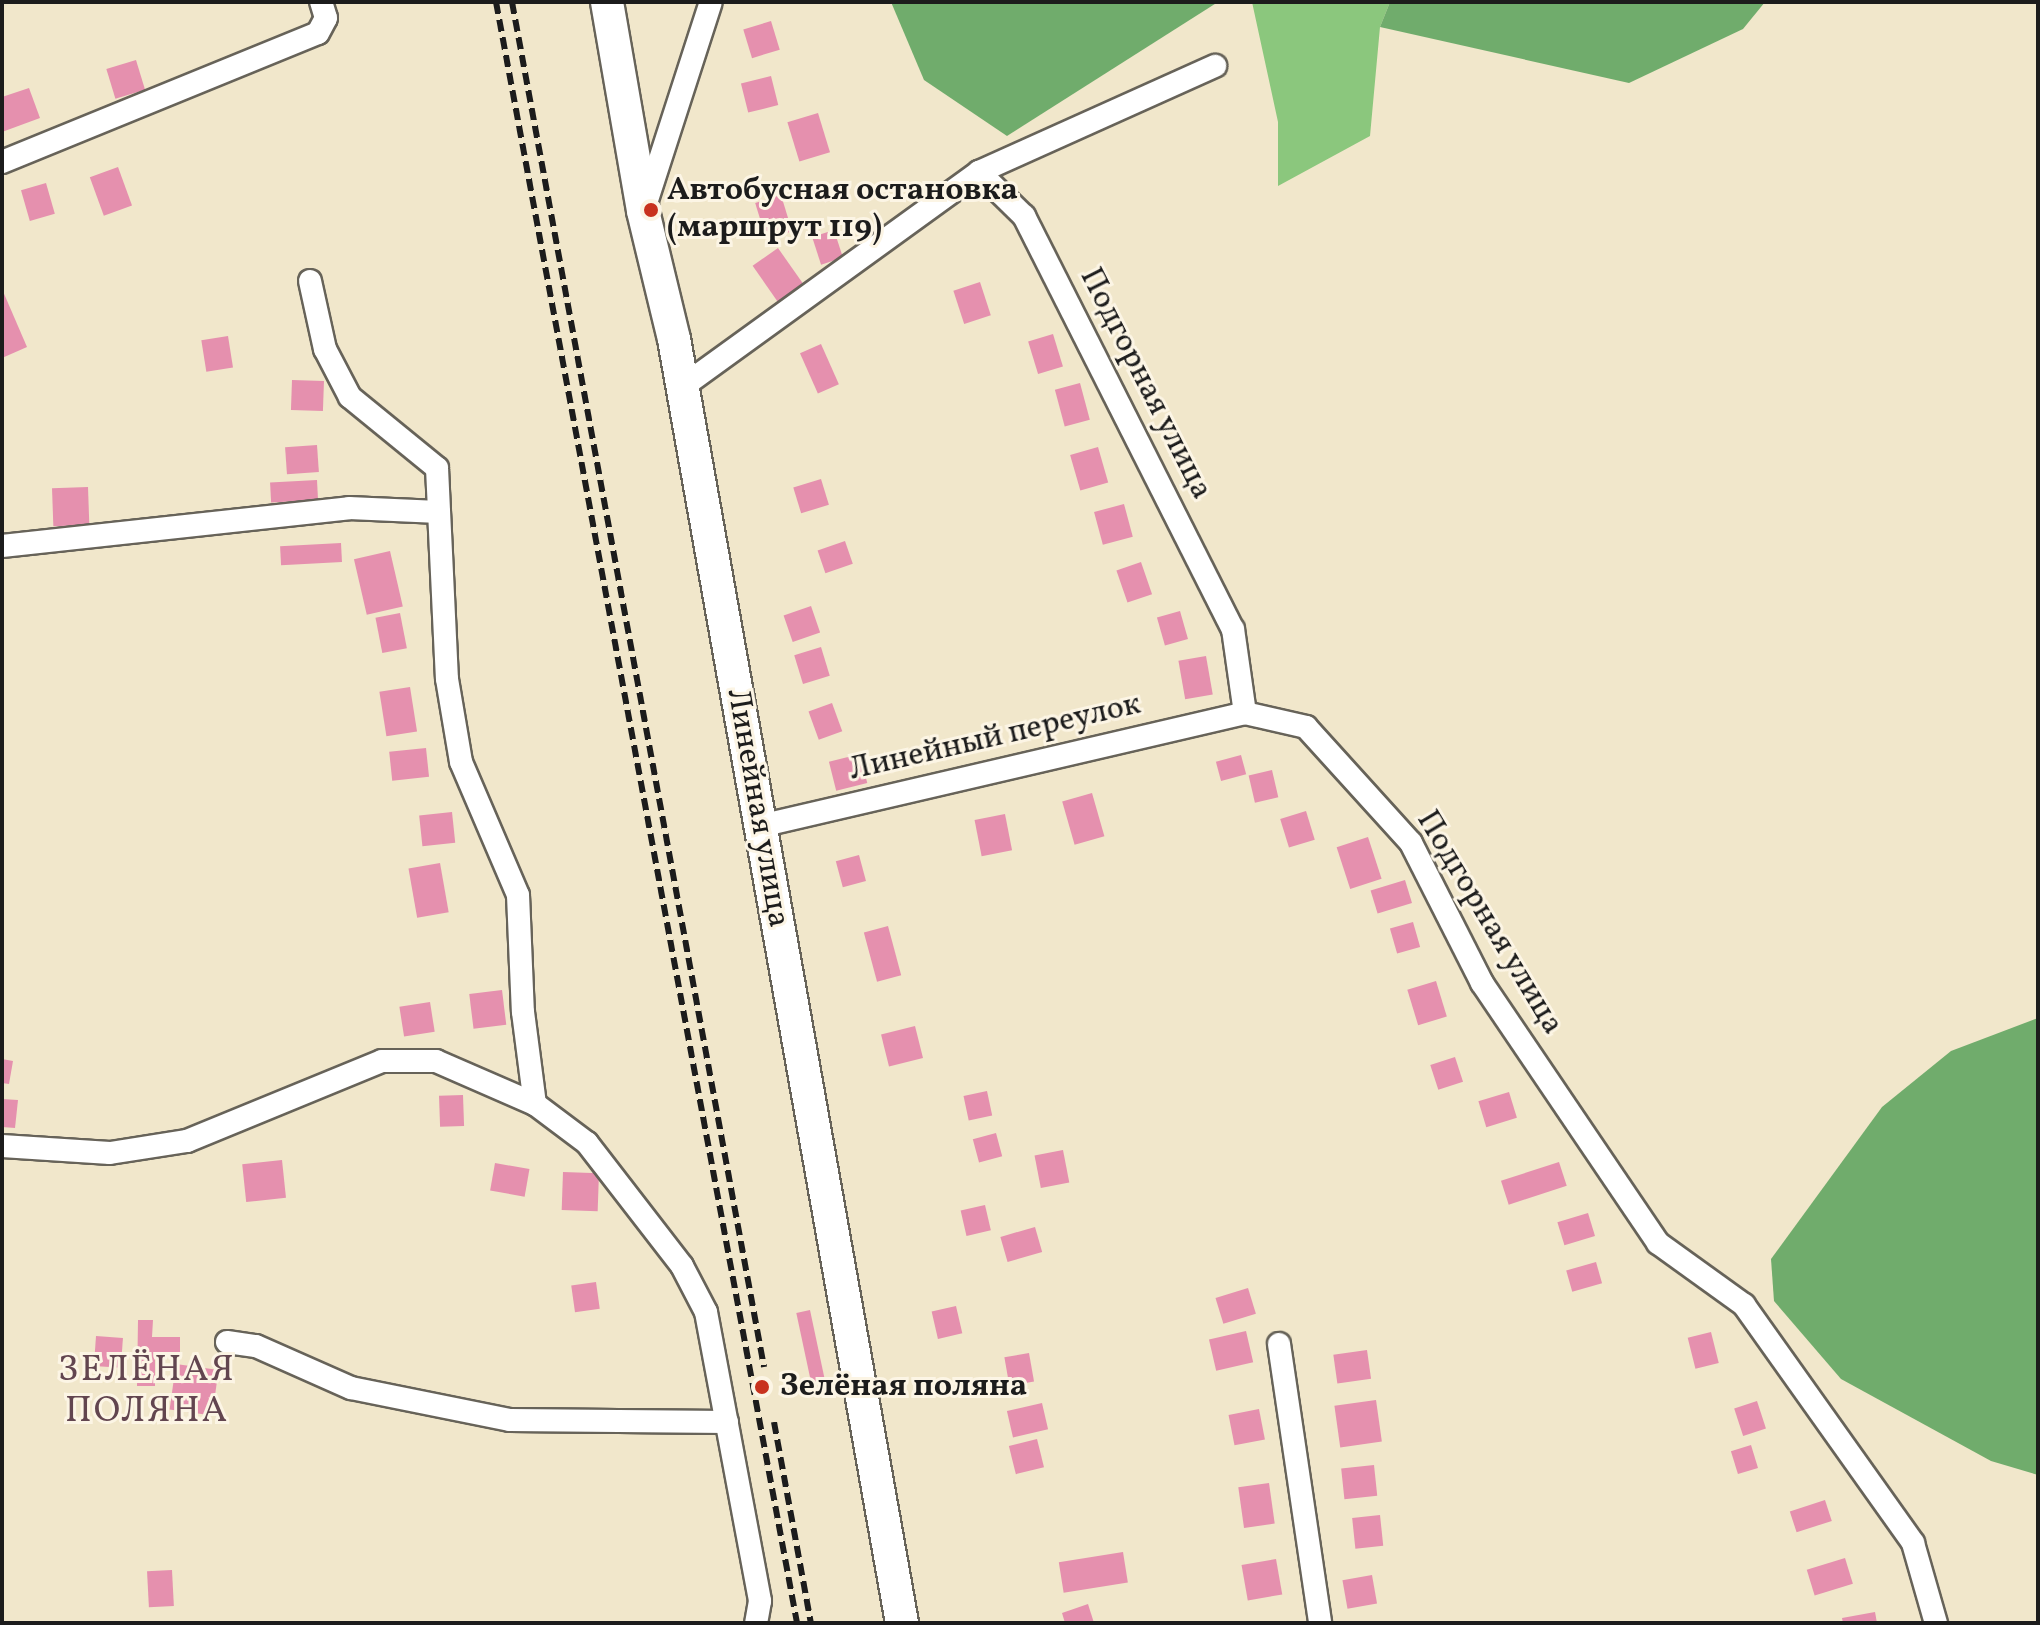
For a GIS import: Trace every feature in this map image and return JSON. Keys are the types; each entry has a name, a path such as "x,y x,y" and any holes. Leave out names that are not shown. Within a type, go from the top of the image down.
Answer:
{"street":[{"path":"2,162 318,33 326,18 321,2"},
{"name":"Линейная улица","path":"607,2 643,211 682,387 902,1623"},
{"path":"643,211 711,2"},
{"path":"682,387 979,172 1215,66"},
{"name":"Подгорная улица","path":"979,172 1024,216 1233,629 1245,713 1306,727 1411,843 1482,983 1658,1243 1744,1305 1913,1543 1936,1623"},
{"path":"310,281 325,349 350,397 437,468 447,679 461,762 518,895 523,1012 535,1104"},
{"path":"2,546 349,508 439,512"},
{"name":"Линейный переулок","path":"760,826 1245,713"},
{"path":"2,1146 110,1153 187,1141 382,1061 436,1061 535,1104 587,1143 682,1266 706,1312 760,1601 756,1623"},
{"path":"227,1342 256,1346 351,1388 510,1420 727,1422"},
{"path":"1279,1344 1320,1623"}],"green space":[{"path":"891,2 1218,2 1007,136 924,80"},
{"path":"1252,2 1390,2 1380,27 1370,136 1278,186 1278,122"},
{"path":"1390,2 1765,2 1743,29 1629,83 1380,27"},
{"path":"2038,1018 2038,1475 1991,1461 1841,1379 1774,1301 1771,1259 1882,1107 1951,1051"}],"building":[{"path":"771,21 780,50 752,58 743,29"},
{"path":"136,60 145,90 115,99 106,69"},
{"path":"771,76 778,105 748,113 741,83"},
{"path":"29,88 40,118 2,132 2,97"},
{"path":"818,113 830,152 799,162 787,122"},
{"path":"118,167 132,206 104,216 90,177"},
{"path":"46,183 55,214 30,221 21,190"},
{"path":"781,195 792,231 766,239 755,203"},
{"path":"834,230 843,258 821,265 812,237"},
{"path":"778,248 804,285 778,303 753,266"},
{"path":"980,282 991,315 964,324 953,291"},
{"path":"2,289 27,347 2,358"},
{"path":"1053,334 1063,367 1038,374 1028,342"},
{"path":"228,336 233,368 206,372 201,340"},
{"path":"821,344 839,384 818,394 800,353"},
{"path":"292,380 324,381 323,411 291,410"},
{"path":"1080,383 1090,420 1065,426 1055,390"},
{"path":"317,445 319,472 287,474 285,447"},
{"path":"1098,447 1108,483 1080,491 1070,455"},
{"path":"821,479 829,505 801,513 793,487"},
{"path":"317,480 318,500 271,502 270,482"},
{"path":"88,487 89,525 53,526 52,488"},
{"path":"1124,504 1133,537 1103,545 1094,512"},
{"path":"845,541 853,564 825,573 818,550"},
{"path":"341,543 342,562 281,565 280,546"},
{"path":"390,551 403,607 367,615 354,559"},
{"path":"1141,562 1152,594 1127,603 1116,570"},
{"path":"811,606 820,632 793,642 784,615"},
{"path":"1180,611 1188,639 1165,645 1157,618"},
{"path":"400,613 407,648 382,653 375,618"},
{"path":"821,647 830,676 803,684 794,655"},
{"path":"1206,656 1213,694 1185,699 1178,661"},
{"path":"410,687 417,731 386,736 379,692"},
{"path":"832,703 842,731 819,740 809,712"},
{"path":"426,748 429,777 392,781 389,752"},
{"path":"860,754 867,783 836,791 829,762"},
{"path":"1241,755 1246,774 1221,781 1216,762"},
{"path":"1272,770 1278,797 1255,803 1249,775"},
{"path":"1092,793 1104,836 1075,845 1062,802"},
{"path":"1306,811 1315,840 1289,848 1280,819"},
{"path":"452,812 455,843 422,846 419,815"},
{"path":"1005,814 1012,850 982,856 975,820"},
{"path":"1368,837 1382,879 1350,889 1337,847"},
{"path":"859,855 866,881 843,887 836,861"},
{"path":"440,863 449,912 417,918 408,869"},
{"path":"1405,880 1412,903 1378,913 1371,891"},
{"path":"1413,922 1420,947 1397,954 1390,929"},
{"path":"888,926 901,975 877,982 864,932"},
{"path":"1436,981 1447,1016 1418,1025 1407,990"},
{"path":"502,990 506,1025 474,1029 469,994"},
{"path":"430,1002 435,1032 404,1036 399,1007"},
{"path":"915,1026 923,1058 889,1066 881,1034"},
{"path":"1455,1057 1463,1082 1438,1090 1430,1065"},
{"path":"2,1059 13,1061 9,1084 2,1083"},
{"path":"987,1091 992,1115 969,1120 964,1096"},
{"path":"1509,1092 1517,1118 1486,1127 1478,1101"},
{"path":"463,1095 464,1126 440,1127 439,1096"},
{"path":"2,1099 18,1100 15,1128 2,1127"},
{"path":"996,1133 1002,1156 979,1162 973,1139"},
{"path":"1063,1150 1069,1182 1041,1188 1035,1156"},
{"path":"282,1160 286,1198 246,1202 242,1164"},
{"path":"1559,1162 1567,1186 1509,1205 1501,1181"},
{"path":"495,1163 529,1169 525,1197 490,1191"},
{"path":"563,1172 599,1173 598,1211 562,1210"},
{"path":"985,1205 991,1230 966,1236 961,1211"},
{"path":"1588,1213 1595,1236 1564,1245 1557,1222"},
{"path":"1035,1227 1042,1252 1008,1262 1000,1237"},
{"path":"1596,1262 1602,1283 1572,1292 1566,1271"},
{"path":"596,1282 600,1309 575,1312 571,1285"},
{"path":"1248,1288 1256,1314 1223,1324 1215,1298"},
{"path":"956,1306 962,1333 938,1339 932,1312"},
{"path":"810,1310 825,1380 811,1383 796,1313"},
{"path":"138,1320 153,1320 152,1337 180,1337 180,1356 155,1355 155,1386 137,1386"},
{"path":"1246,1331 1253,1362 1216,1371 1209,1340"},
{"path":"1711,1332 1719,1363 1695,1369 1688,1338"},
{"path":"96,1336 123,1338 121,1368 94,1366"},
{"path":"1367,1350 1371,1379 1337,1383 1333,1355"},
{"path":"1029,1353 1034,1382 1009,1386 1004,1357"},
{"path":"176,1364 219,1370 212,1416 170,1410"},
{"path":"1376,1400 1382,1442 1340,1447 1334,1406"},
{"path":"1757,1401 1766,1429 1743,1436 1734,1408"},
{"path":"1042,1403 1048,1429 1013,1437 1007,1411"},
{"path":"1259,1409 1265,1439 1234,1445 1229,1415"},
{"path":"1037,1439 1044,1467 1016,1474 1009,1446"},
{"path":"1751,1445 1758,1468 1738,1474 1731,1451"},
{"path":"1374,1465 1377,1496 1344,1499 1341,1468"},
{"path":"1269,1483 1275,1524 1244,1528 1238,1487"},
{"path":"1825,1500 1832,1521 1797,1532 1790,1511"},
{"path":"1380,1515 1383,1546 1355,1549 1352,1518"},
{"path":"1123,1552 1128,1583 1064,1593 1059,1562"},
{"path":"1845,1558 1853,1584 1815,1596 1807,1570"},
{"path":"1276,1559 1282,1594 1248,1601 1242,1565"},
{"path":"172,1570 174,1606 149,1607 147,1571"},
{"path":"1372,1575 1377,1604 1347,1609 1342,1580"},
{"path":"1088,1604 1094,1623 1065,1623 1062,1613"},
{"path":"1875,1612 1877,1623 1843,1623 1842,1618"}],"railway":[{"path":"496,2 797,1623"},
{"path":"512,2 764,1367"},
{"path":"774,1422 811,1623"}],"place":[{"name":"Автобусная остановка (маршрут 119)","path":"651,210"},
{"name":"Зелёная поляна","path":"762,1387"}],"district":[{"name":"ЗЕЛЁНАЯ ПОЛЯНА","path":"147,1392"}]}
